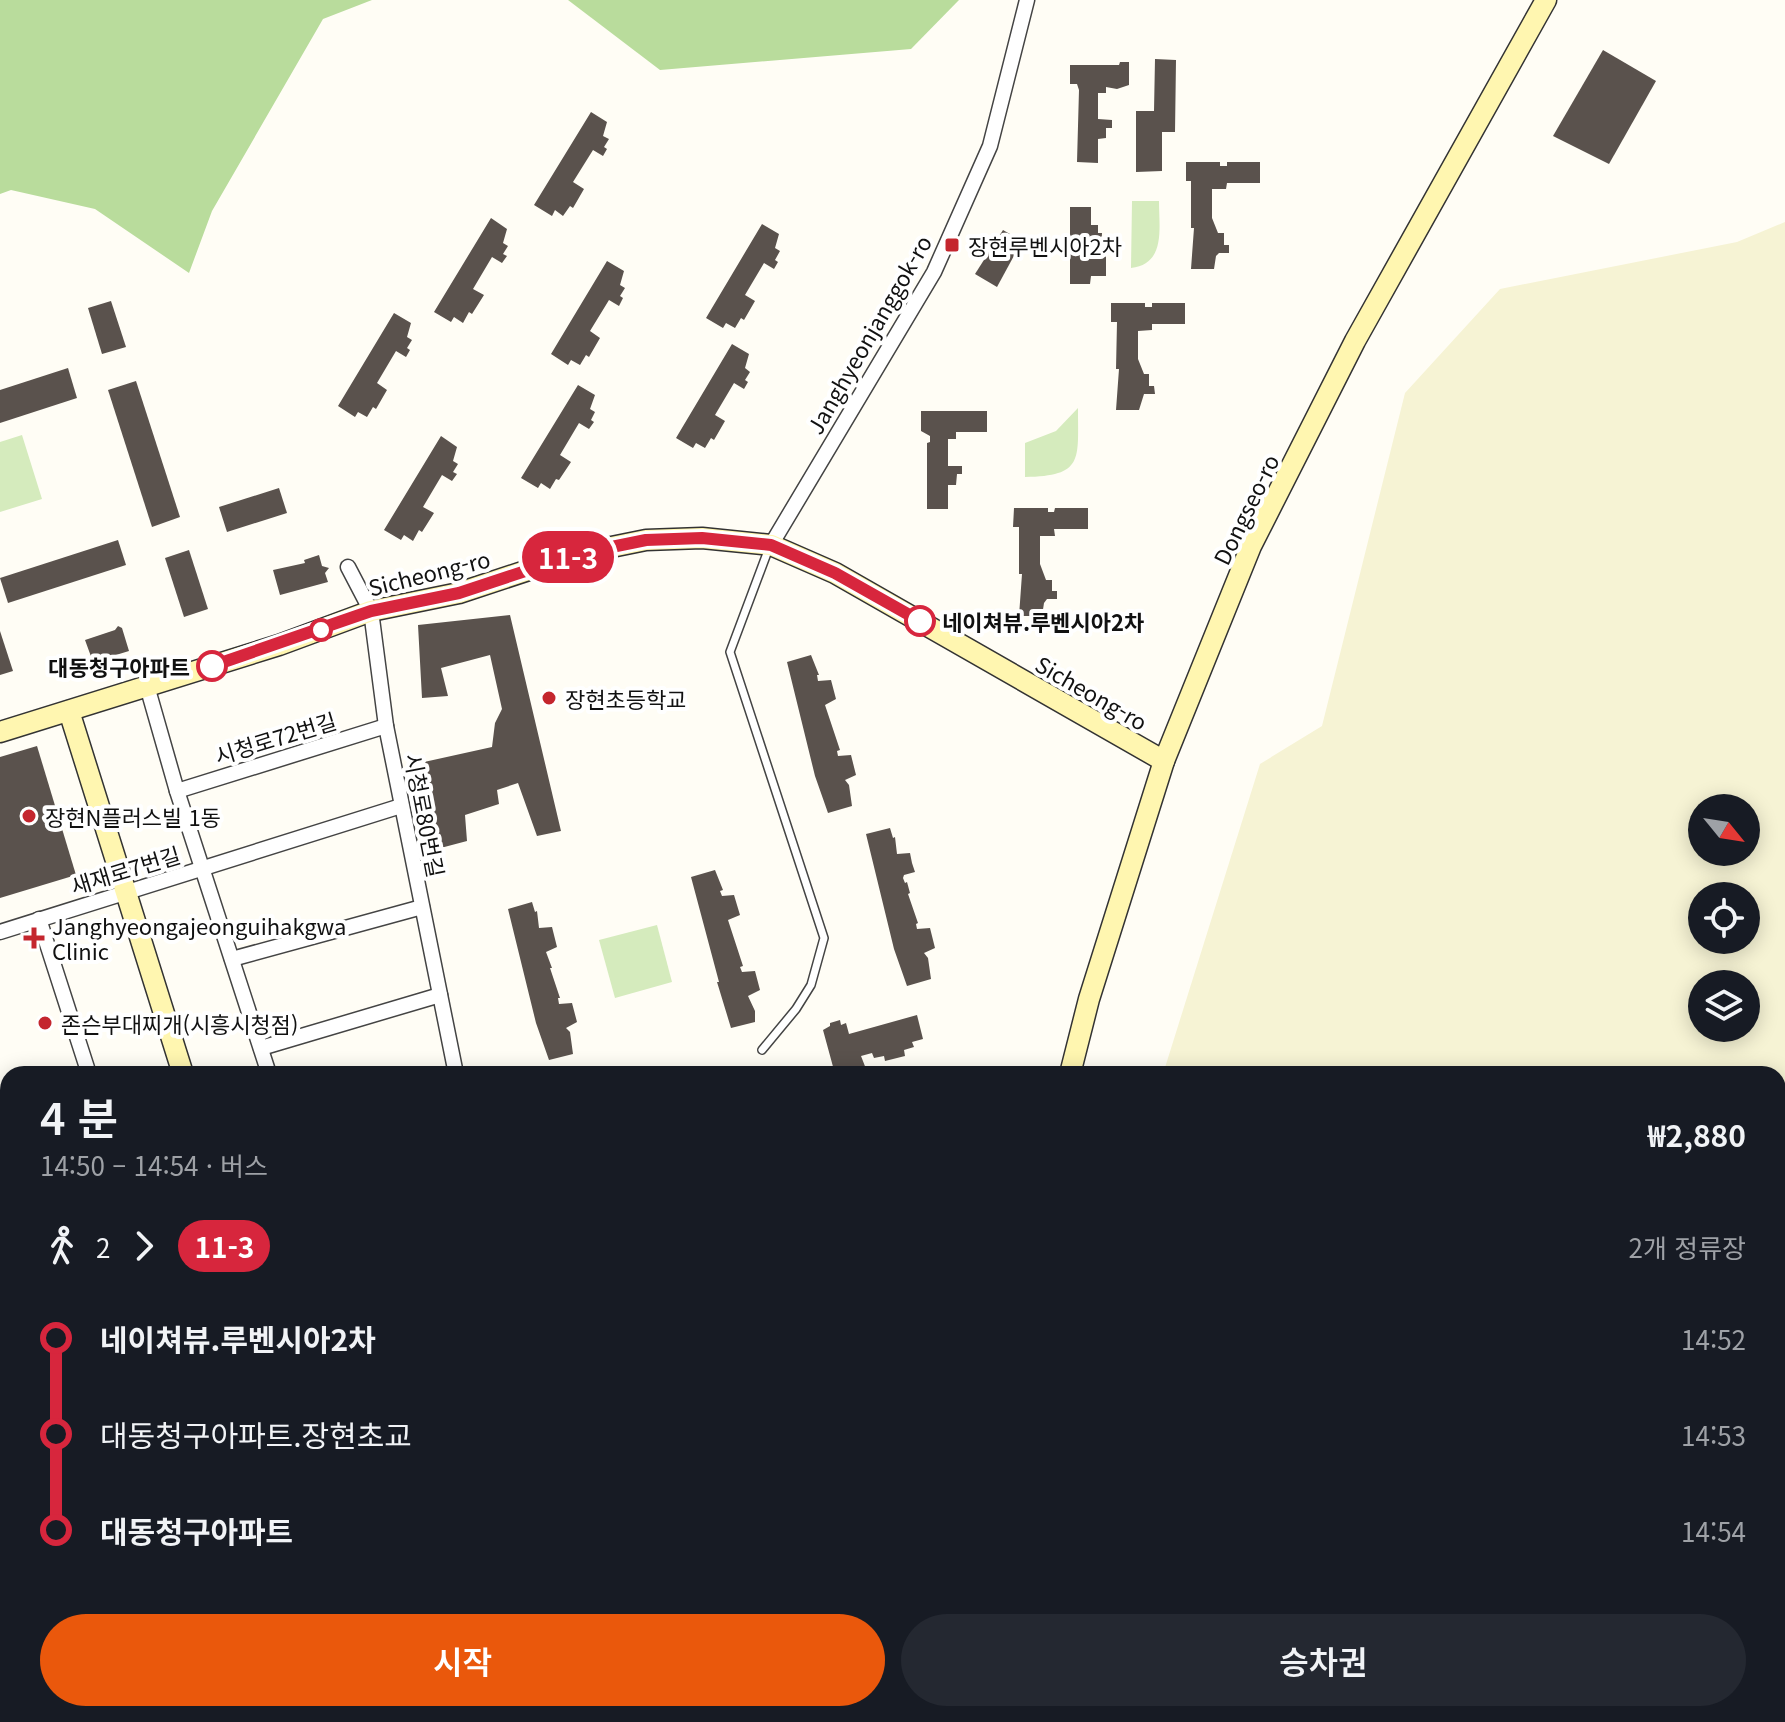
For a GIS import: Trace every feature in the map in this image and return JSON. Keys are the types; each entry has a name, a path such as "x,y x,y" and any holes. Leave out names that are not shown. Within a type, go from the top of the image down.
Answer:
{"street":[{"name":"Janghyeonjanggok-ro","path":"771,545 934,272 990,146 1027,0"},
{"name":"Dongseo-ro","path":"1072,1066 1089,999 1164,761 1251,546 1355,341 1546,0"},
{"name":"Sicheong-ro","path":"0,732 279,645 371,611 459,593 577,554 646,540 702,538 771,545 835,573 1164,761"},
{"name":"시청로80번길","path":"348,567 371,611 386,726 454,1066"},
{"path":"147,686 201,869 267,1066"},
{"path":"69,711 181,1066"},
{"name":"시청로72번길","path":"177,791 386,726"},
{"name":"새재로7번길","path":"0,932 401,806"},
{"path":"232,959 422,907"},
{"path":"39,919 86,1066"},
{"path":"261,1048 440,995"}],"lane":[{"path":"762,1050 796,1009 811,985 824,938 730,652 771,545"}],"shaded area":[{"path":"1785,222 1785,1066 1166,1066 1260,764 1322,726 1405,393 1500,289 1737,242"}],"green space":[{"path":"0,0 372,0 323,19 212,211 189,273 95,209 11,190 0,194"},
{"path":"568,0 959,0 911,49 660,70"},
{"path":"1132,201 1159,201 1160,222 1158,243 1150,260 1131,268"},
{"path":"1078,408 1078,441 1074,462 1058,473 1025,477 1025,443 1056,431"},
{"path":"22,435 42,499 0,512 0,442"},
{"path":"657,925 672,982 615,998 599,940"}],"building":[{"path":"1603,50 1656,81 1609,164 1553,136"},
{"path":"1155,59 1176,60 1175,132 1162,132 1162,171 1136,172 1136,111 1154,111"},
{"path":"1120,62 1129,62 1129,85 1117,89 1106,87 1106,93 1098,93 1098,119 1112,120 1112,128 1106,128 1106,138 1098,139 1098,163 1077,162 1079,90 1077,84 1070,84 1070,65 1119,65"},
{"path":"591,112 607,122 603,136 609,139 604,147 607,149 603,156 593,150 573,182 584,189 573,208 570,206 563,216 555,210 552,216 534,205"},
{"path":"1186,162 1220,162 1220,166 1227,166 1227,162 1260,162 1260,183 1227,183 1226,189 1212,189 1212,218 1218,233 1224,233 1224,245 1229,245 1229,253 1216,256 1214,269 1191,269 1194,228 1191,228 1191,181 1186,181"},
{"path":"1070,207 1091,207 1091,225 1098,225 1098,233 1102,233 1101,251 1106,251 1106,276 1091,276 1090,284 1070,284"},
{"path":"491,218 507,229 503,243 508,246 503,254 507,256 502,263 492,257 473,289 484,295 472,314 469,312 463,323 454,317 451,322 434,312"},
{"path":"762,224 779,234 775,248 780,251 775,260 778,262 774,269 764,263 745,295 755,301 744,320 741,318 735,328 726,323 723,328 706,318"},
{"path":"1003,230 1022,241 997,287 975,274"},
{"path":"607,261 624,271 620,285 625,288 620,296 623,298 619,306 609,300 590,331 600,338 589,357 586,355 580,365 571,360 568,365 551,354"},
{"path":"111,301 126,347 102,354 88,308"},
{"path":"1111,303 1145,303 1145,307 1152,307 1152,303 1185,303 1185,324 1152,324 1152,330 1138,331 1138,359 1144,374 1149,374 1149,386 1154,386 1155,394 1144,394 1139,410 1116,410 1119,369 1116,369 1117,322 1111,322"},
{"path":"394,313 411,323 407,337 412,340 407,348 410,350 406,357 396,351 377,383 387,390 376,409 373,407 367,417 358,412 355,417 338,406"},
{"path":"732,344 749,354 745,368 750,372 745,380 748,382 744,389 734,383 715,415 725,421 714,440 711,438 705,448 696,443 693,448 676,438"},
{"path":"68,368 77,398 0,423 0,390"},
{"path":"136,381 180,517 152,527 108,390"},
{"path":"578,385 595,395 590,409 595,412 591,420 594,422 589,429 579,423 560,455 571,462 559,480 556,479 550,489 541,483 538,488 521,478"},
{"path":"921,411 987,411 987,432 956,432 956,439 948,439 948,466 962,466 962,474 957,474 956,485 948,485 948,509 927,509 927,443 930,436 921,431"},
{"path":"441,436 457,447 453,461 458,464 453,472 457,474 452,481 442,475 423,507 434,513 422,532 419,530 413,541 404,535 401,540 384,530"},
{"path":"279,488 287,513 227,532 219,507"},
{"path":"1014,508 1048,508 1048,512 1054,512 1055,508 1088,508 1088,529 1054,529 1055,536 1040,536 1040,564 1046,580 1052,580 1052,591 1057,591 1057,599 1047,599 1044,603 1042,616 1019,616 1022,574 1019,574 1019,527 1013,527"},
{"path":"118,540 126,565 8,603 0,578"},
{"path":"189,550 208,609 184,617 165,558"},
{"path":"319,555 322,566 329,568 325,573 328,582 280,595 273,570 305,563 304,560"},
{"name":"장현초등학교","path":"510,615 561,831 537,836 518,783 497,790 499,804 465,815 467,841 433,850 415,764 492,747 495,723 502,709 490,655 441,668 448,696 422,698 418,625"},
{"path":"118,626 122,628 129,651 93,662 85,640 115,630"},
{"path":"0,631 13,671 0,675"},
{"path":"811,655 819,675 818,681 831,680 836,699 825,705 840,750 837,751 838,756 851,755 856,775 845,780 849,785 852,806 828,813 815,776 787,662"},
{"name":"장현N플러스빌 1동","path":"37,746 76,875 0,898 0,757"},
{"path":"890,828 895,837 897,854 910,853 915,872 903,878 907,882 917,929 930,928 935,948 924,953 928,958 931,979 907,986 894,949 866,834"},
{"path":"715,870 723,890 720,891 722,896 734,895 740,915 728,920 743,966 740,967 742,972 755,971 760,990 748,996 755,1011 755,1022 731,1028 691,877"},
{"path":"532,902 537,911 539,928 552,927 557,947 546,952 560,998 559,1004 572,1003 577,1022 566,1028 570,1032 573,1054 549,1060 536,1023 508,909"},
{"path":"917,1015 923,1039 912,1042 914,1047 904,1050 905,1056 885,1061 884,1056 874,1058 872,1053 861,1056 865,1066 833,1066 823,1030 830,1023 840,1020 841,1025 846,1023 849,1034"}],"bus line":[{"name":"11-3","path":"212,666 371,611 459,593 577,554 646,540 702,538 771,545 835,573 920,621"}],"place":[{"name":"장현루벤시아2차","path":"952,245"},
{"name":"네이쳐뷰.루벤시아2차","path":"920,621"},
{"name":"대동청구아파트","path":"212,666"},
{"name":"장현초등학교","path":"549,698"},
{"name":"장현N플러스빌 1동","path":"29,816"},
{"name":"Janghyeongajeonguihakgwa Clinic","path":"34,938"},
{"name":"존슨부대찌개(시흥시청점)","path":"45,1023"}]}
